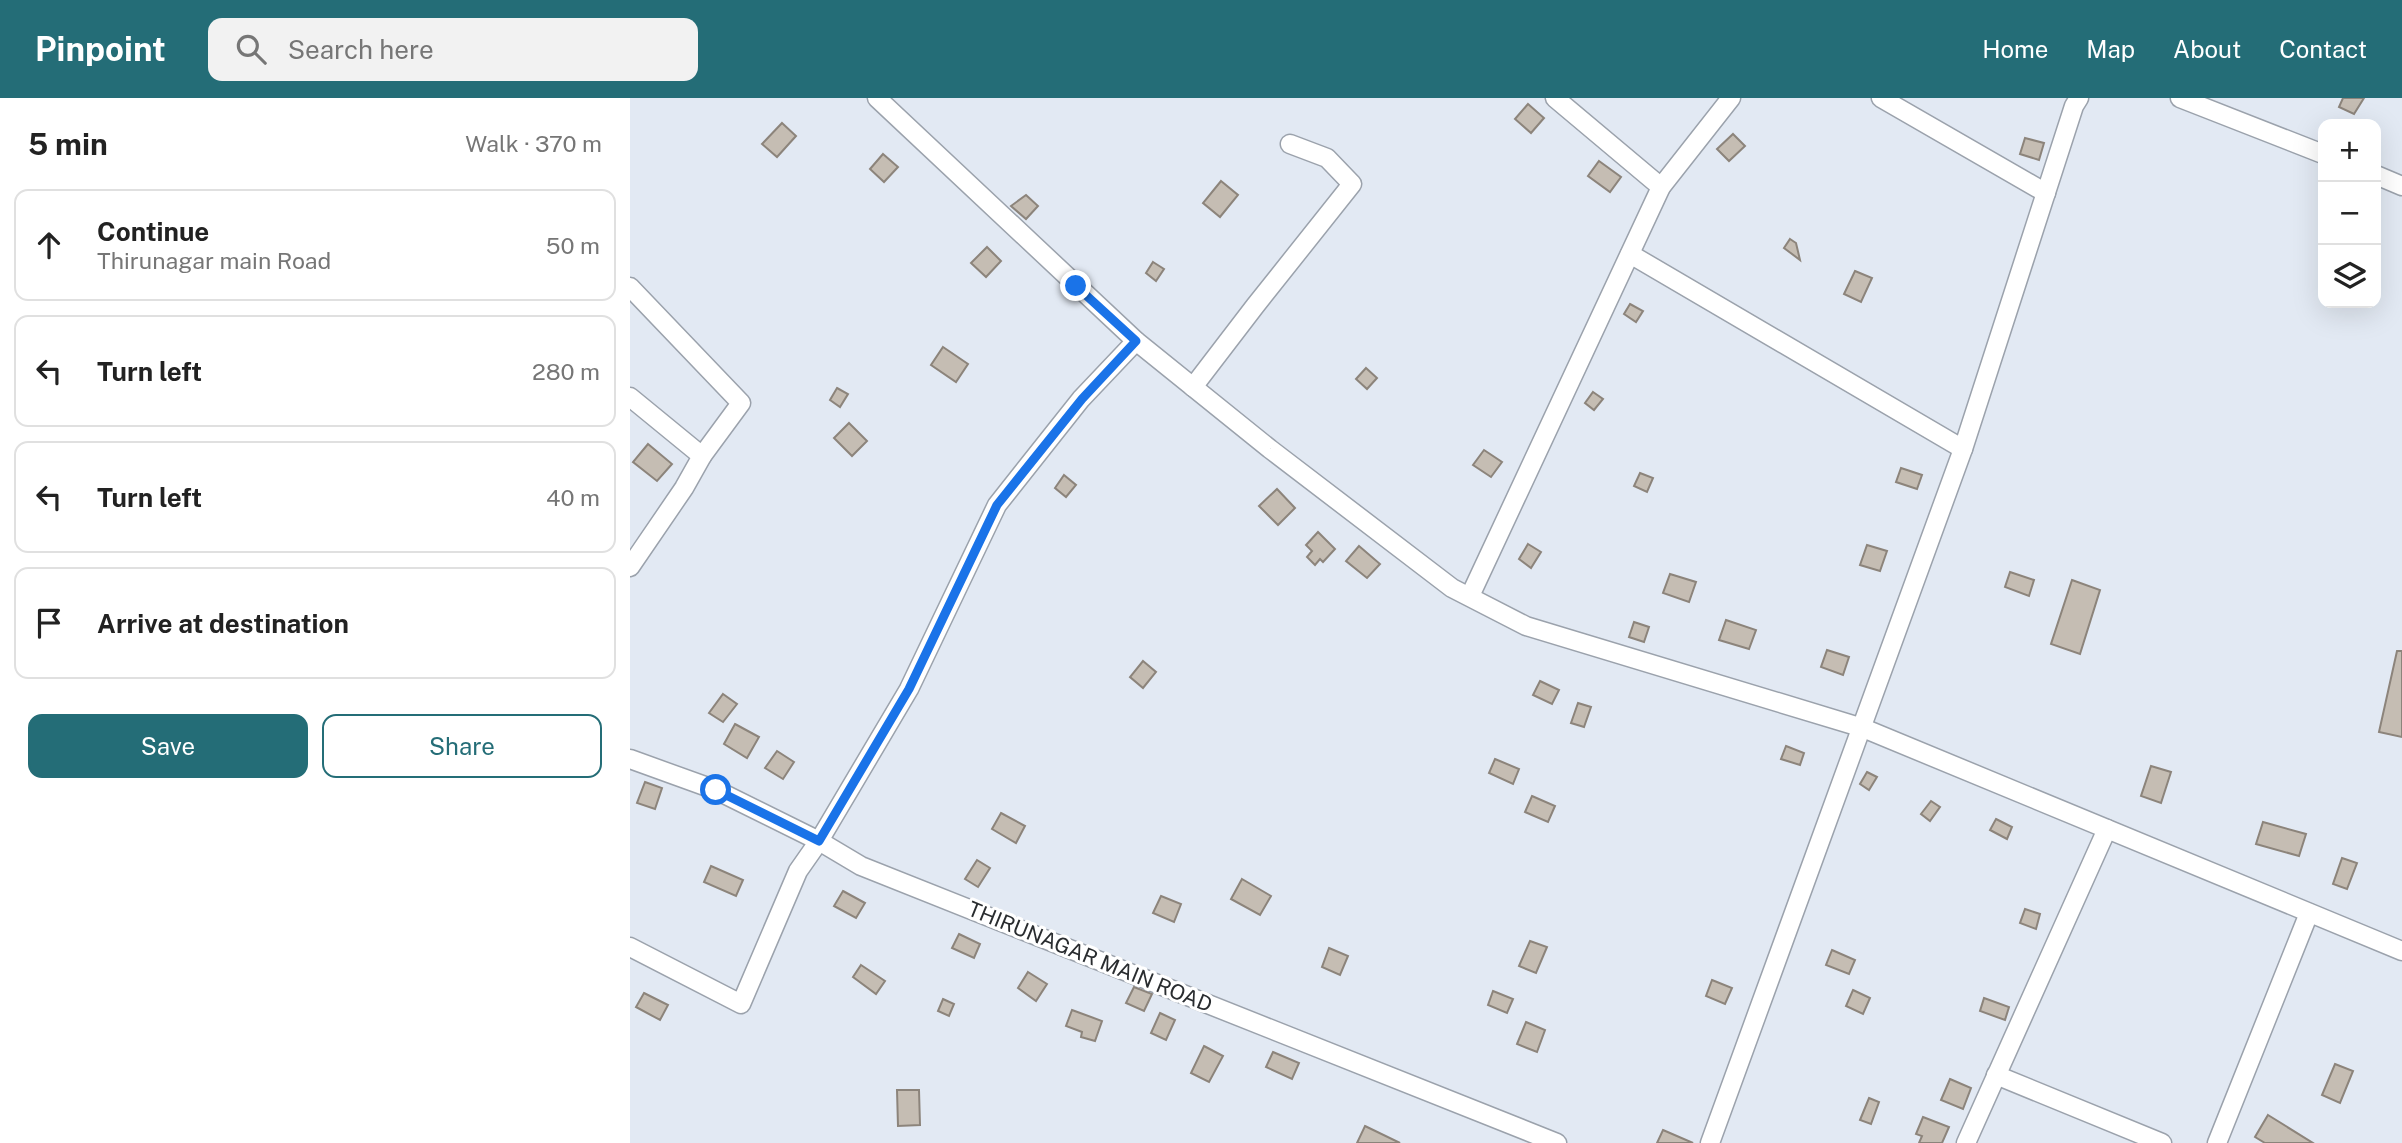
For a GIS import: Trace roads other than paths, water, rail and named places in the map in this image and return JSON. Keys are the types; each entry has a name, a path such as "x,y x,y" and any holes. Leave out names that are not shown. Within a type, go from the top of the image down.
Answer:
{"street":[{"path":"877,98 1136,341 1270,449 1452,588 1527,626 1863,728 2402,951"},
{"path":"1555,98 1661,187"},
{"path":"1470,596 1661,187 1731,98"},
{"path":"1881,98 2046,193"},
{"path":"1710,1143 1963,449 2074,106 2079,98"},
{"path":"2180,98 2318,152"},
{"path":"1194,387 1352,184 1327,158 1290,144"},
{"path":"2381,177 2402,186"},
{"path":"1630,254 1963,449"},
{"path":"630,287 741,403 702,456 684,488 630,567"},
{"path":"630,947 741,1004 798,871 819,841 909,689 997,505 1082,399 1136,341"},
{"path":"630,397 702,456"},
{"name":"THIRUNAGAR MAIN ROAD","path":"630,759 716,790 819,841 861,866 1557,1143"},
{"path":"1966,1143 2107,829"},
{"path":"2217,1143 2309,913"},
{"path":"1996,1075 2162,1143"}]}
